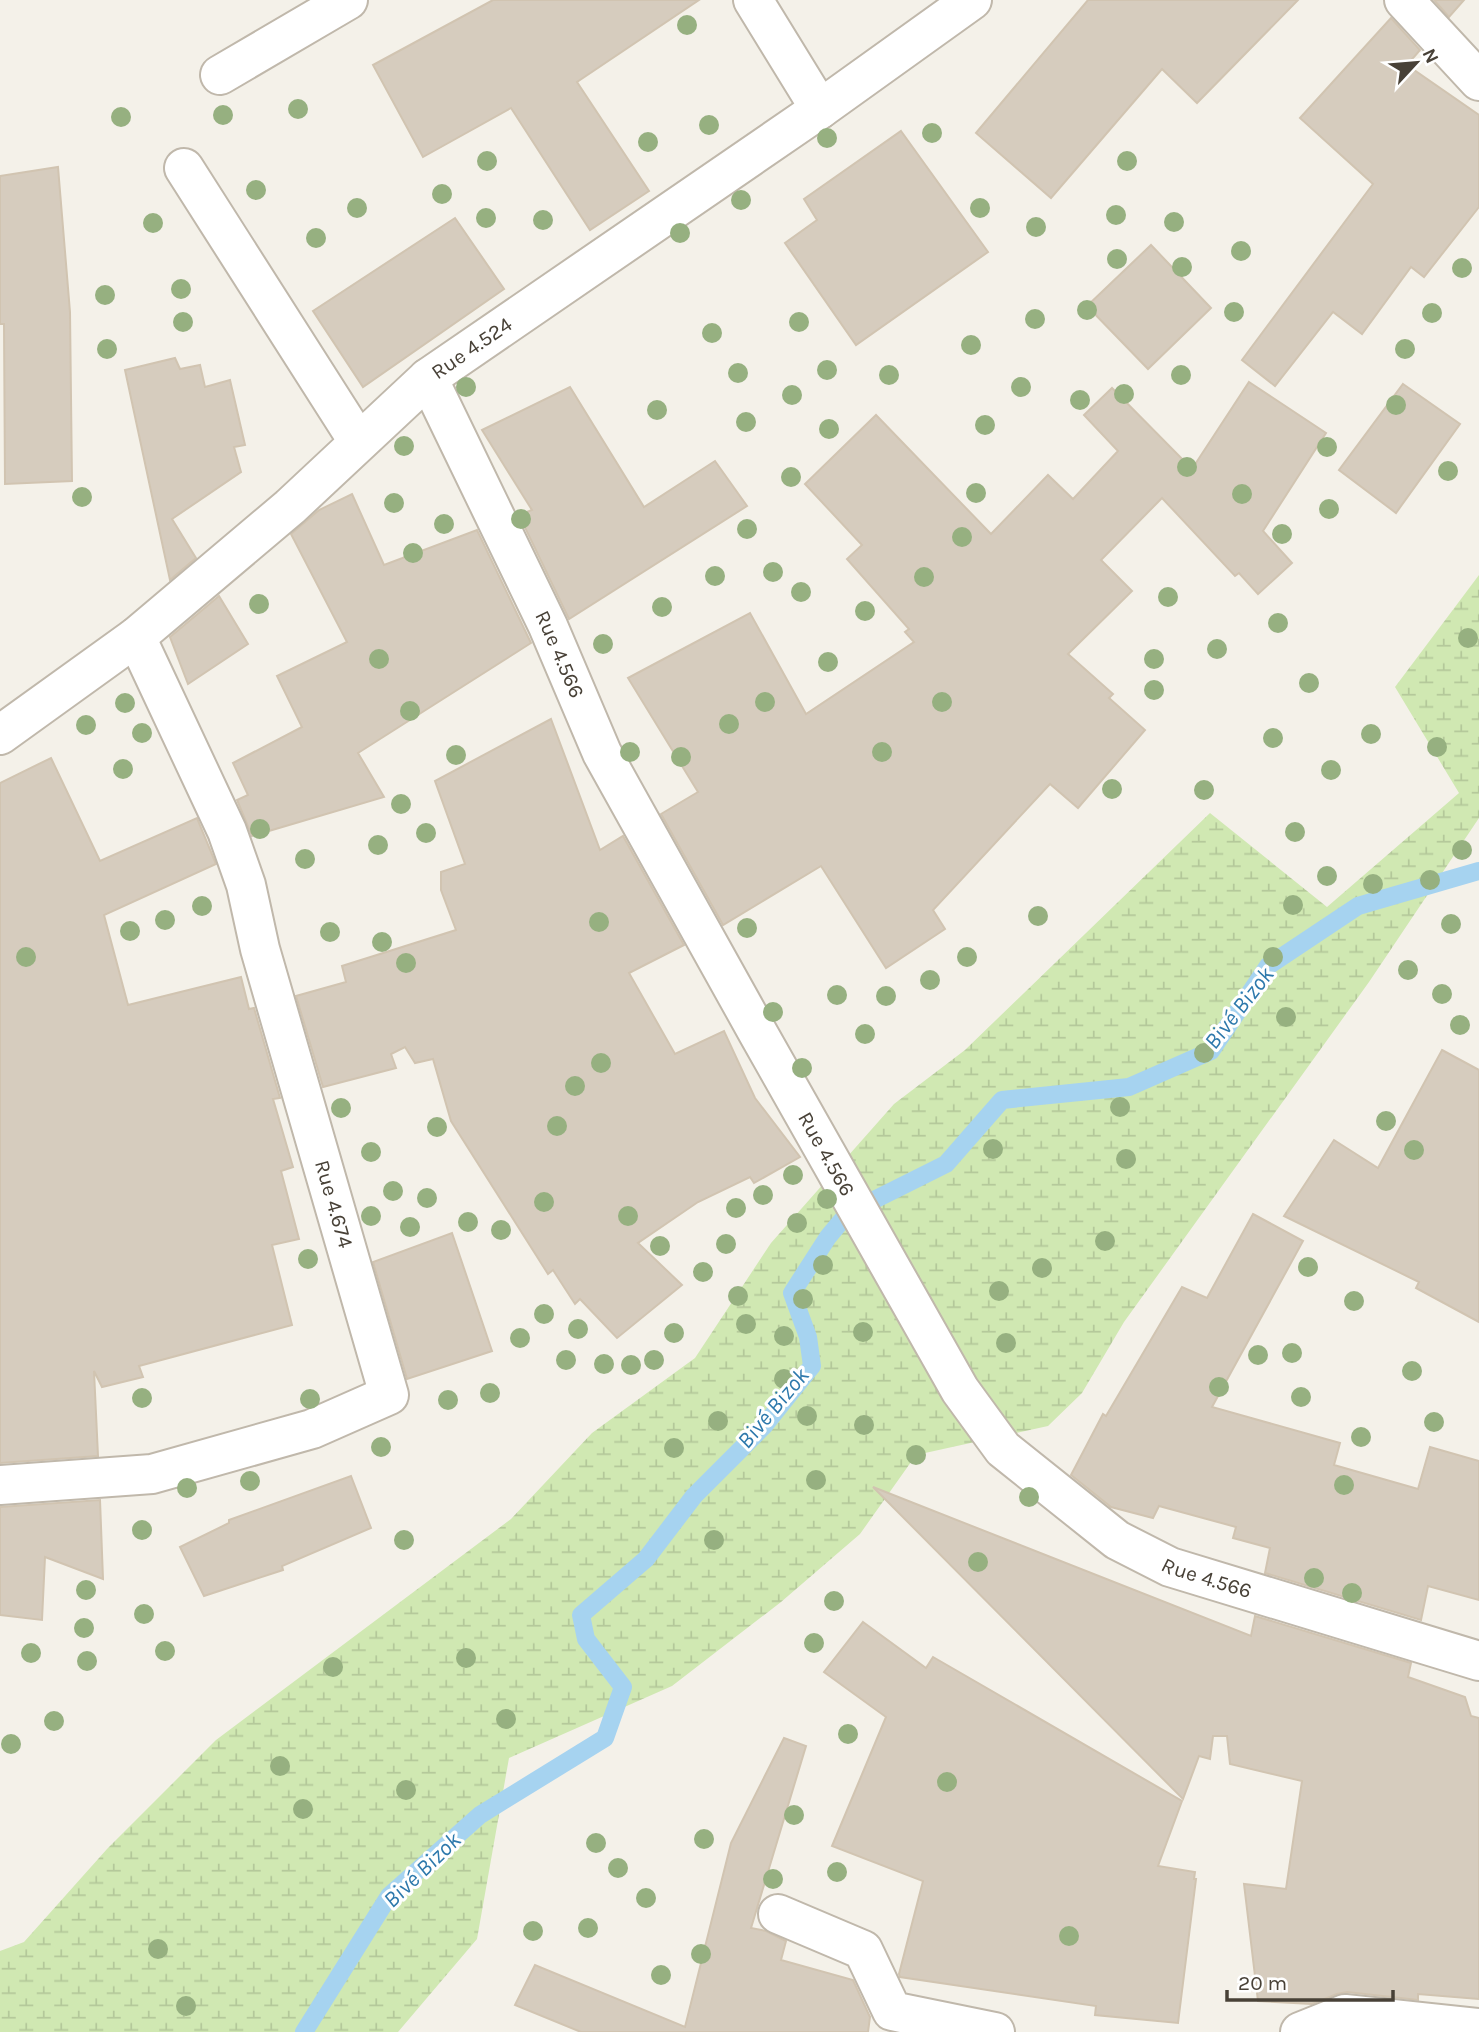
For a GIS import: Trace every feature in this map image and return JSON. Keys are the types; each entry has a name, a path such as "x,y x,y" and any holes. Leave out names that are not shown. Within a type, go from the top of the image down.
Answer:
{"street":[{"path":"220,75 348,0"},
{"path":"754,0 820,109"},
{"name":"Rue 4.524","path":"0,735 136,637 290,507 428,378 820,109 972,0"},
{"path":"1404,0 1479,82"},
{"path":"184,168 358,441"},
{"name":"Rue 4.566","path":"428,378 548,625 603,753 764,1045 960,1390 1003,1449 1116,1541 1170,1567 1479,1661"},
{"name":"Rue 4.674","path":"0,1485 152,1474 312,1429 389,1395 260,949 246,886 227,831 136,637"},
{"path":"778,1914 863,1950 892,2011 995,2032"},
{"path":"1300,2032 1345,2014 1479,2028"}],"green space":[{"path":"1479,575 1479,818 1369,982 1124,1322 1082,1393 1048,1426 916,1455 860,1534 781,1602 672,1686 509,1758 477,1939 398,2032 0,2032 0,1951 24,1942 107,1849 216,1740 511,1519 592,1433 695,1358 771,1243 894,1104 965,1050 1210,813 1327,907 1459,793 1395,687"}],"building":[{"path":"493,0 699,0 577,82 649,191 590,230 511,108 423,157 373,65"},
{"path":"1088,0 1298,0 1197,103 1162,69 1051,198 976,133"},
{"path":"1434,0 1464,0 1449,17"},
{"path":"1391,18 1420,50 1407,65 1479,115 1479,207 1424,277 1411,267 1362,334 1333,312 1275,386 1242,360 1373,184 1300,118"},
{"path":"901,131 988,252 856,345 785,243 817,220 804,199"},
{"path":"58,167 70,312 72,481 5,484 4,324 0,324 0,176"},
{"path":"455,218 504,289 363,387 313,311"},
{"path":"1151,245 1211,308 1148,369 1087,306"},
{"path":"175,358 180,369 200,365 205,387 230,380 245,445 234,447 241,472 172,519 196,558 170,580 125,370"},
{"path":"1249,382 1326,433 1263,531 1292,563 1258,594 1239,573 1235,576 1162,498 1101,560 1132,591 1068,654 1113,694 1109,698 1145,730 1078,808 1050,784 933,910 945,929 886,968 821,866 723,925 661,814 698,792 628,678 750,613 806,714 914,642 905,632 909,629 847,559 862,545 805,484 876,415 991,534 1048,475 1073,499 1118,451 1084,415 1112,388 1192,469"},
{"path":"1403,384 1460,424 1396,513 1339,470"},
{"path":"570,387 644,507 715,461 747,506 569,619 519,515 532,510 482,430"},
{"path":"352,494 384,565 477,530 531,643 358,753 384,797 252,836 237,800 248,795 233,763 302,727 277,676 347,642 291,534 319,510"},
{"path":"219,596 248,644 188,684 170,637"},
{"path":"551,719 600,850 623,836 684,945 629,973 675,1054 724,1031 755,1098 800,1157 754,1183 750,1177 698,1202 638,1243 682,1285 617,1338 580,1299 575,1304 553,1270 548,1274 451,1121 433,1059 415,1063 405,1047 391,1054 396,1068 323,1087 296,996 346,982 342,966 456,930 441,890 441,872 465,864 435,781"},
{"path":"51,758 100,861 197,818 216,864 104,915 128,1005 241,977 249,1009 254,1008 280,1098 273,1099 293,1167 281,1171 299,1239 272,1245 292,1325 139,1366 143,1377 102,1387 94,1371 98,1456 0,1463 0,783"},
{"path":"1442,1050 1479,1070 1479,1322 1416,1288 1419,1282 1284,1216 1334,1140 1378,1168"},
{"path":"1253,1214 1303,1241 1212,1407 1340,1443 1334,1465 1418,1489 1430,1447 1479,1461 1479,1600 1428,1586 1421,1620 1265,1573 1270,1548 1233,1538 1236,1527 1159,1506 1153,1518 1111,1507 1071,1475 1103,1414 1106,1416 1182,1287 1207,1298"},
{"path":"452,1233 492,1351 407,1379 373,1262"},
{"path":"351,1476 371,1528 282,1566 283,1570 204,1596 180,1547 229,1523 229,1520"},
{"path":"873,1487 1251,1636 1255,1616 1411,1663 1408,1677 1465,1697 1471,1716 1479,1718 1479,1999 1418,1994 1418,2000 1347,1992 1312,2004 1258,2001 1244,1884 1286,1889 1302,1781 1230,1764 1227,1736 1213,1736 1210,1759 1199,1756 1183,1799"},
{"path":"100,1500 103,1579 45,1557 42,1620 0,1615 0,1507"},
{"path":"863,1622 926,1668 933,1657 1182,1801 1158,1866 1195,1872 1196,1879 1178,2023 1095,2015 1096,2006 900,1977 923,1881 832,1846 886,1717 824,1672"},
{"path":"784,1738 806,1746 751,1928 766,1931 786,1941 781,1960 853,1980 870,2017 868,2032 581,2032 515,2005 535,1965 685,2027 731,1843"}],"waterway":[{"name":"Bivé Bizok","path":"304,2032 389,1896 480,1815 605,1738 623,1687 586,1639 581,1615 646,1559 694,1496 764,1426 812,1366 808,1337 792,1293 828,1237 848,1213 946,1164 1002,1100 1129,1087 1211,1051 1268,966 1358,906 1479,871"}]}
